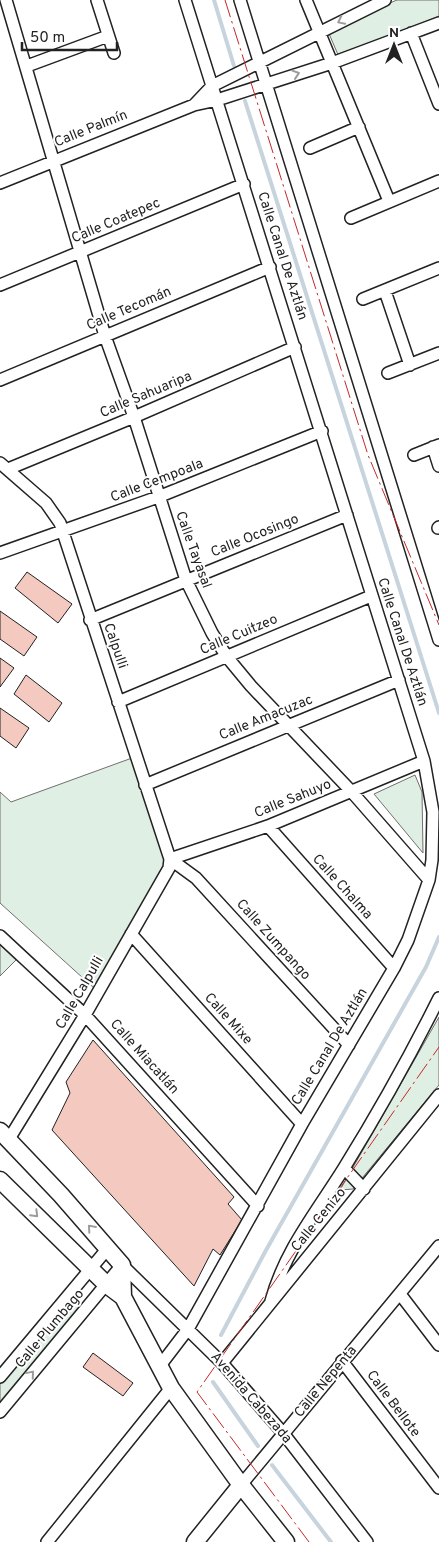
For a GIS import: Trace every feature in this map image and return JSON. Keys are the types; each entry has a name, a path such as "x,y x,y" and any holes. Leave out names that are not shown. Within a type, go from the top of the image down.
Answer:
{"main road":[{"name":"Avenida Cabezada","path":"5,1135 122,1265"},
{"path":"0,1180 90,1269 123,1297"},
{"path":"122,1265 123,1297 171,1388 241,1485 286,1542"},
{"name":"Calle Nepenta","path":"195,1542 241,1485"}],"street":[{"name":"Calle Tayasal","path":"6,0 55,160 105,336 134,417 186,580 212,633 227,657 251,686 351,791 429,880"},
{"path":"97,0 114,53"},
{"name":"Calle Canal De Aztlán","path":"159,1367 188,1329 302,1124 394,968 411,932 429,880 433,812 424,761 371,596 296,347 185,0"},
{"path":"240,0 435,615 439,640"},
{"path":"306,0 389,201"},
{"path":"212,86 385,0"},
{"name":"Calle Palmín","path":"0,184 194,104 217,100 332,62 439,22"},
{"path":"411,33 439,104"},
{"path":"27,66 108,36"},
{"name":"Calle Palmín","path":"194,104 212,86"},
{"path":"310,148 359,127"},
{"path":"351,218 439,181"},
{"name":"Calle Coatepec","path":"0,285 244,184"},
{"name":"Calle Tecomán","path":"0,380 270,266"},
{"path":"363,299 439,268"},
{"path":"385,291 410,365"},
{"name":"Calle Sahuaripa","path":"4,466 134,417 296,347"},
{"path":"388,373 439,353"},
{"name":"Calle Cempoala","path":"0,553 158,497 322,431"},
{"path":"414,455 436,446 439,466"},
{"name":"Calpulli","path":"4,466 50,508 64,531 90,620 170,859"},
{"name":"Calle Ocosingo","path":"90,620 347,515"},
{"name":"Calle Cuitzeo","path":"118,702 371,596"},
{"name":"Calle Amacuzac","path":"145,785 399,680"},
{"name":"Calle Sahuyo","path":"170,859 268,826 424,761"},
{"name":"Calle Chalma","path":"268,826 394,968"},
{"name":"Calle Calpulli","path":"5,1135 85,1015 168,868 170,859"},
{"name":"Calle Zumpango","path":"170,859 196,878 349,1045"},
{"name":"Calle Mixe","path":"131,934 302,1124"},
{"name":"Calle Miacatlán","path":"0,936 85,1015 258,1206"},
{"path":"271,1301 277,1277 288,1254 344,1168 415,1047 439,998"},
{"name":"Calle Cenizo","path":"222,1363 439,1096"},
{"path":"344,1168 364,1189"},
{"name":"Calle Nepenta","path":"241,1485 439,1246"},
{"name":"Calle Plumbago","path":"0,1377 108,1248"},
{"name":"Calle Plumbago","path":"0,1412 122,1265"},
{"name":"Avenida Cabezada","path":"122,1265 222,1363 283,1433 367,1542"},
{"path":"400,1294 439,1345"},
{"name":"Calle Bellote","path":"342,1361 439,1488"},
{"path":"47,1542 171,1388"}],"green space":[{"path":"397,0 439,0 439,16 339,57 327,29"},
{"path":"132,758 166,861 94,988 0,903 0,792 11,802"},
{"path":"415,775 422,792 423,853 374,794"},
{"path":"0,945 16,960 0,976"},
{"path":"439,1017 439,1085 353,1189 340,1190"},
{"path":"74,1295 83,1305 0,1405 0,1384"}],"building":[{"path":"27,572 72,604 58,623 15,588"},
{"path":"0,611 37,637 24,656 0,639"},
{"path":"0,658 14,668 0,687"},
{"path":"26,675 62,703 49,722 14,694"},
{"path":"0,708 29,728 16,748 0,736"},
{"path":"93,1040 234,1197 228,1204 242,1220 220,1255 213,1249 194,1286 52,1130 70,1093 66,1082"},
{"path":"93,1353 133,1383 123,1396 83,1367"}],"waterway":[{"path":"214,0 234,66"},
{"path":"245,101 439,713"},
{"path":"221,1335 265,1252 426,967 439,937"},
{"path":"213,1382 258,1446"},
{"path":"272,1465 331,1542"}],"power":[{"path":"225,0 368,455 439,625"},
{"path":"309,1542 197,1392 439,1047"}]}
